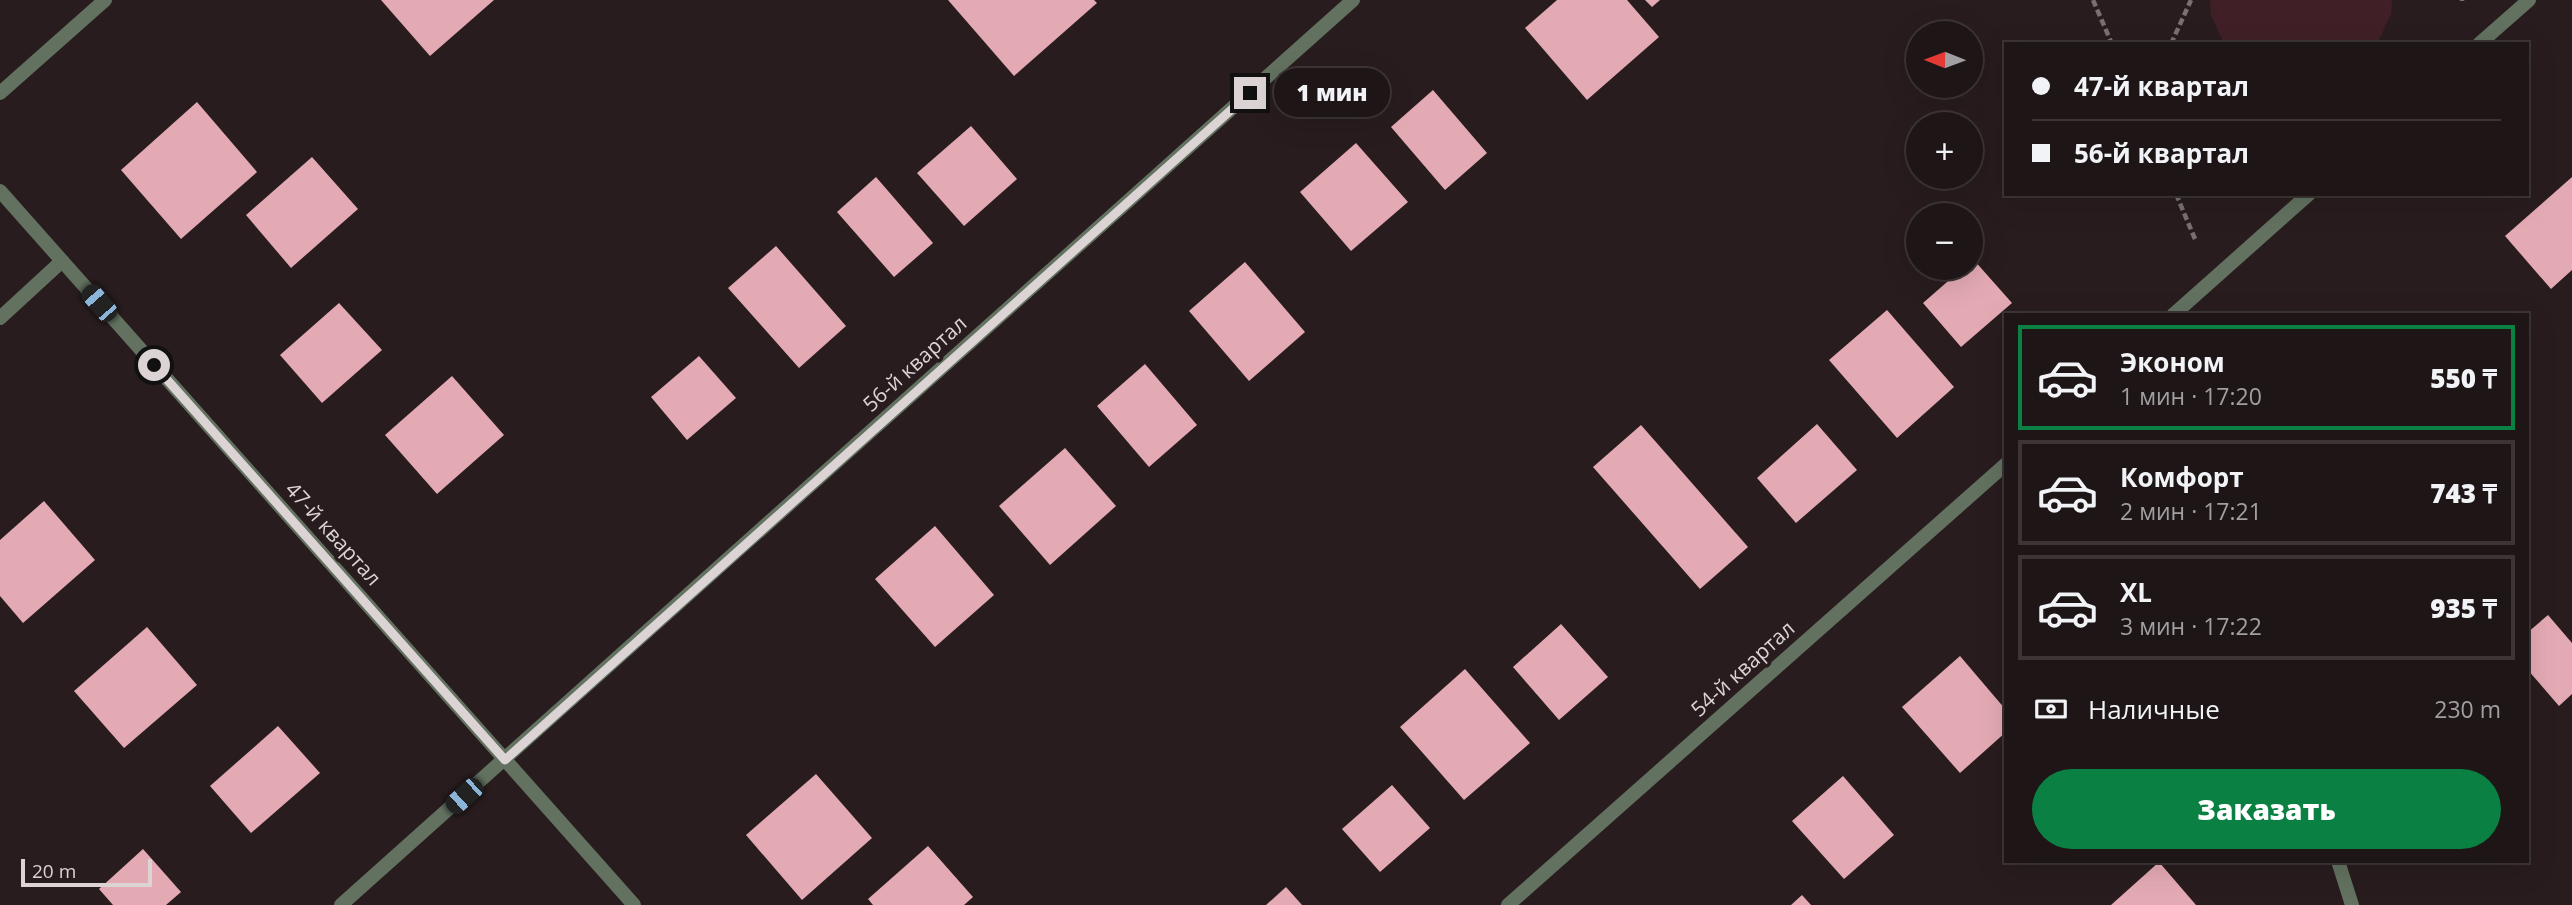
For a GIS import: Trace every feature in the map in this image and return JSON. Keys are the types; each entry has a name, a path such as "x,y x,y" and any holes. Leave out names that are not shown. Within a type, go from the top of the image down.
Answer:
{"street":[{"path":"0,93 105,0"},
{"name":"56-й квартал","path":"341,905 1353,0"},
{"path":"2481,42 2529,0"},
{"name":"47-й квартал","path":"0,191 634,905"},
{"path":"2175,313 2307,196"},
{"path":"0,318 62,261"},
{"name":"54-й квартал","path":"1508,905 2004,466"},
{"path":"2339,863 2352,905"}],"path":[{"path":"2093,0 2111,42"},
{"path":"2172,42 2191,0"},
{"path":"2177,196 2195,239"}],"shaded area":[{"path":"2210,0 2392,0 2391,14 2378,42 2223,42 2211,15"}],"building":[{"path":"381,0 494,0 430,56"},
{"path":"948,0 1094,0 1097,3 1014,76"},
{"path":"1557,0 1627,0 1659,37 1587,100 1525,28"},
{"path":"1645,0 1660,0 1652,7"},
{"path":"1433,90 1487,153 1445,190 1391,127"},
{"path":"197,102 257,172 181,239 121,170"},
{"path":"971,126 1017,179 964,226 917,173"},
{"path":"1356,143 1408,202 1351,251 1300,192"},
{"path":"312,157 358,209 291,268 246,215"},
{"path":"876,177 933,243 894,277 837,212"},
{"path":"2572,177 2572,270 2551,289 2505,236"},
{"path":"776,246 846,326 799,368 728,288"},
{"path":"1245,262 1305,332 1249,381 1189,311"},
{"path":"1983,270 2012,303 1961,347 1923,303 1949,280 1983,280"},
{"path":"339,303 382,350 322,403 280,355"},
{"path":"1887,310 1954,387 1897,438 1829,360"},
{"path":"699,356 736,398 687,440 651,397"},
{"path":"1145,364 1197,425 1149,467 1097,406"},
{"path":"452,376 504,435 437,494 385,435"},
{"path":"1817,424 1857,470 1796,523 1757,478"},
{"path":"1641,425 1748,547 1700,589 1593,467"},
{"path":"1065,448 1116,506 1050,565 999,506"},
{"path":"44,501 95,560 23,623 0,596 0,540"},
{"path":"935,526 994,595 935,647 875,579"},
{"path":"2548,615 2572,643 2572,694 2559,706 2529,671 2529,631"},
{"path":"1561,624 1608,677 1559,720 1513,667"},
{"path":"147,627 197,685 124,748 74,691"},
{"path":"1960,656 2004,708 2004,734 1960,773 1902,707"},
{"path":"1465,669 1530,743 1464,800 1400,727"},
{"path":"278,726 320,773 251,833 210,786"},
{"path":"816,774 872,838 802,900 746,835"},
{"path":"1843,776 1894,835 1844,879 1792,821"},
{"path":"1392,785 1430,828 1380,872 1342,829"},
{"path":"928,846 973,897 964,905 873,905 868,899"},
{"path":"143,849 181,892 166,905 113,905 99,889"},
{"path":"2160,863 2196,905 2111,905"},
{"path":"1286,887 1302,905 1266,905"},
{"path":"1802,895 1811,905 1791,905"}],"route":[{"path":"154,365 505,760 1250,93"}]}
